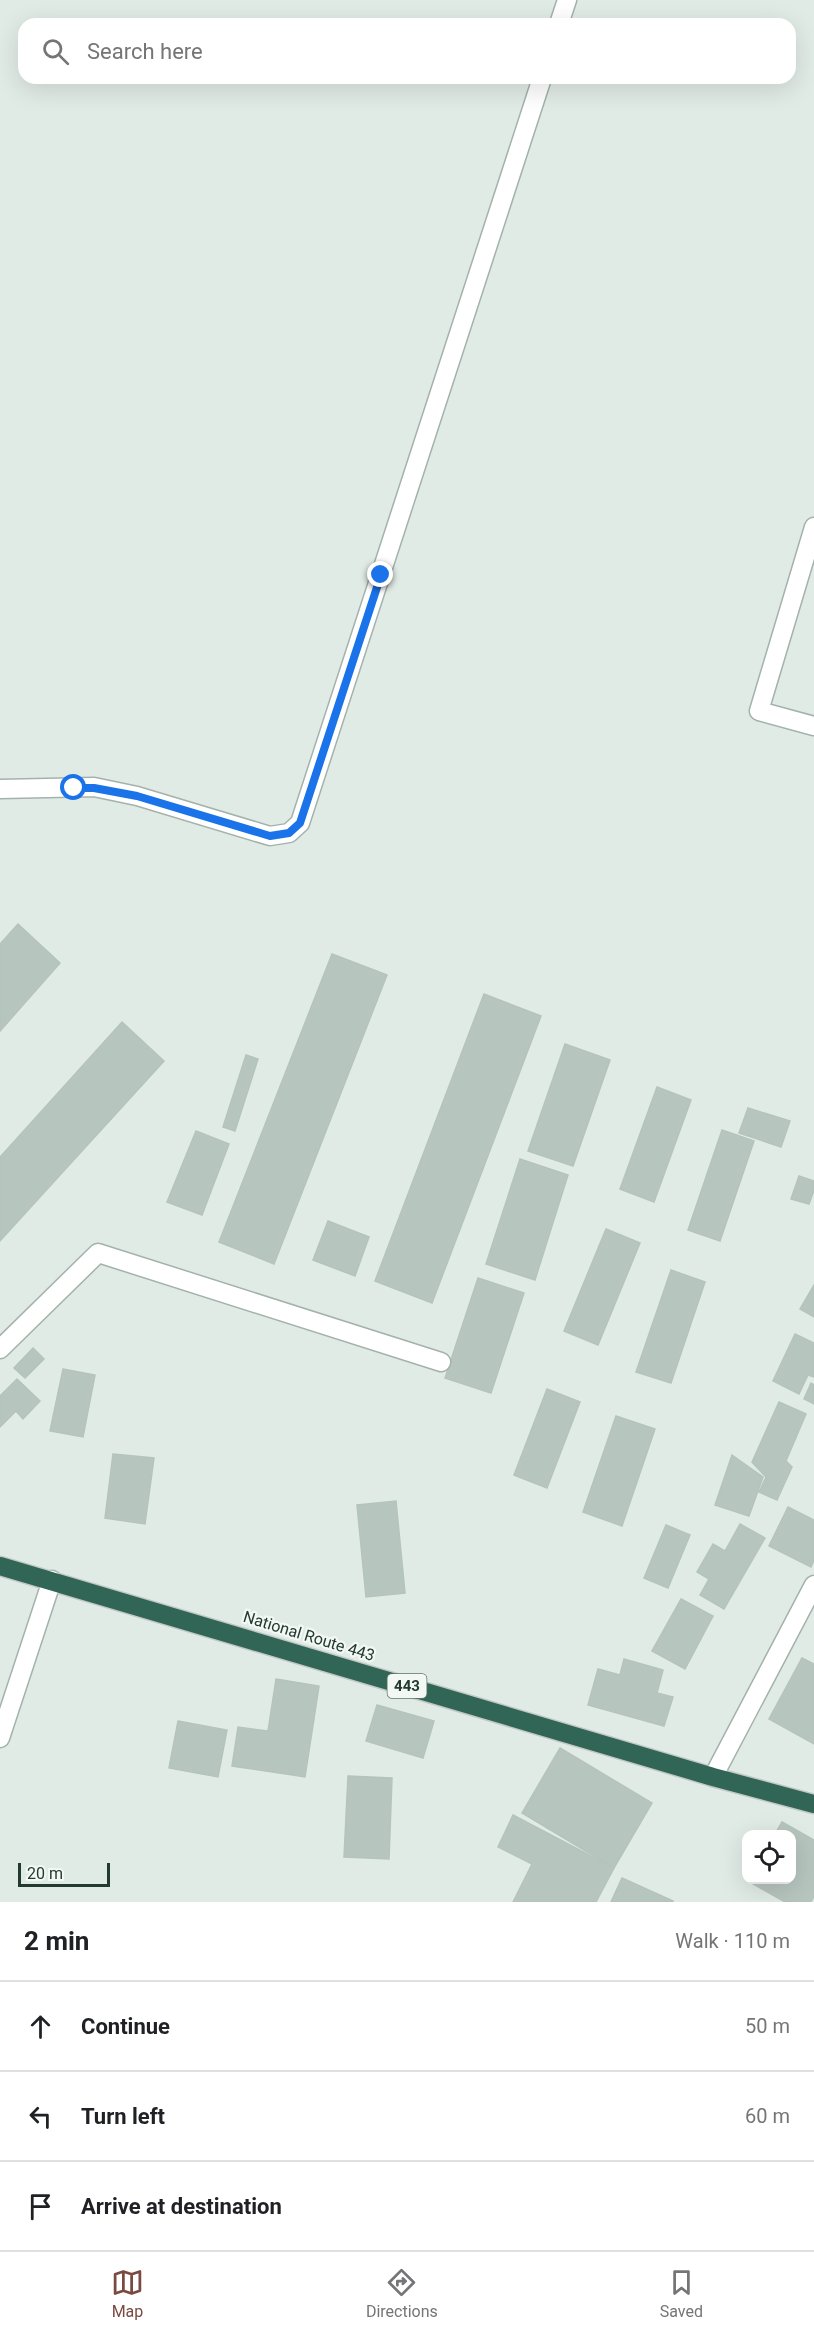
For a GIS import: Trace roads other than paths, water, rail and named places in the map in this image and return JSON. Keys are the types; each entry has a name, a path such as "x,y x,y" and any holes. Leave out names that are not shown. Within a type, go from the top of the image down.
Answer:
{"highway":[{"name":"National Route 443","path":"0,1566 713,1777 814,1804"}],"street":[{"path":"561,18 567,0"},
{"path":"0,789 94,788 137,796 270,836 289,833 300,823 540,84"},
{"path":"814,527 759,711 814,726"},
{"path":"0,1349 98,1253 441,1362"},
{"path":"0,1738 52,1580"},
{"path":"713,1777 814,1584"}]}
